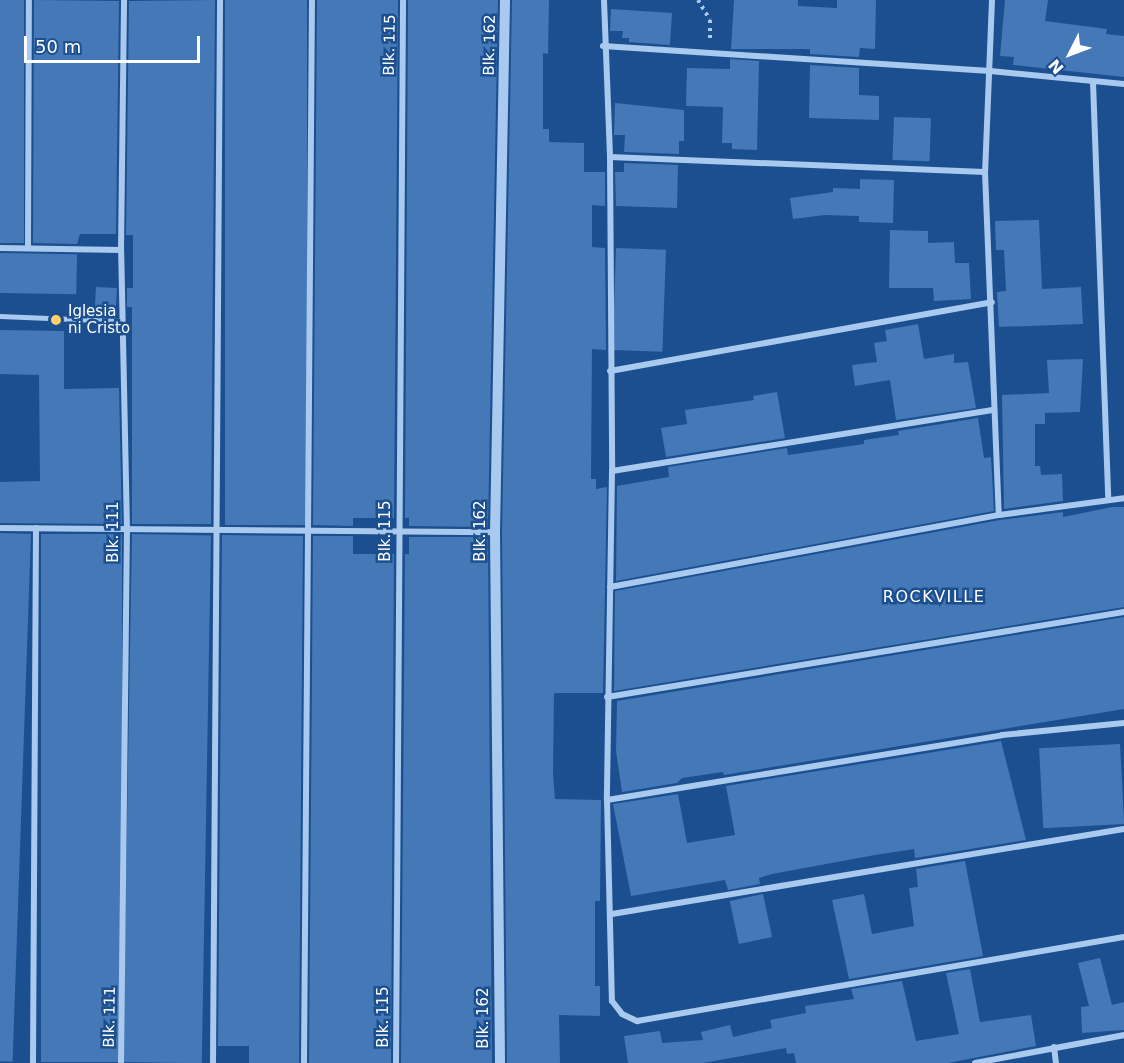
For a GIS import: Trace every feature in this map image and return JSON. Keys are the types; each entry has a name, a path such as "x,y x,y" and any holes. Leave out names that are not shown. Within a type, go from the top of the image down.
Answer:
{"street":[{"path":"28,248 29,0"},
{"name":"Blk. 111","path":"121,1063 127,530 121,250 124,0"},
{"path":"213,1063 220,0"},
{"path":"304,1063 312,0"},
{"name":"Blk. 115","path":"396,1063 397,534 403,0"},
{"name":"Blk. 162","path":"500,1063 495,532 505,0"},
{"path":"604,0 603,46 610,157 612,471 607,800 612,914 612,1001 622,1014 637,1020 1124,937"},
{"path":"992,0 985,172 999,515"},
{"path":"603,46 990,71 1124,84"},
{"path":"1093,82 1108,500"},
{"path":"610,157 985,172"},
{"path":"0,248 121,250"},
{"path":"610,371 992,302"},
{"path":"612,471 994,410"},
{"path":"610,587 999,515 1124,498"},
{"path":"0,528 218,532 308,530 397,534 495,532"},
{"path":"33,1063 36,528"},
{"path":"607,697 1124,612"},
{"path":"607,800 1002,735 1124,723"},
{"path":"612,914 1124,829"},
{"path":"975,1063 1124,1035"},
{"path":"1054,1047 1056,1063"}],"lane":[{"path":"0,316 122,321"}],"path":[{"path":"698,0 710,20 708,54"}],"building":[{"path":"0,0 24,0 24,243 0,243"},
{"path":"34,0 119,1 116,234 80,234 77,244 33,243"},
{"path":"215,0 211,524 132,524 132,307 127,307 127,288 133,288 133,235 126,235 129,1"},
{"path":"225,0 307,0 307,525 225,525"},
{"path":"317,0 398,0 394,518 353,518 353,526 313,525"},
{"path":"408,0 498,0 488,527 409,526 409,518 405,518"},
{"path":"512,0 549,0 548,54 543,53 543,129 549,129 549,142 584,143 584,172 605,172 605,206 592,205 592,247 605,248 606,350 592,349 591,479 596,479 596,489 607,487 603,693 554,693 553,774 555,799 601,800 600,901 595,901 595,986 600,986 600,1016 559,1015 560,1063 507,1063 502,532"},
{"path":"734,0 798,0 798,6 837,8 837,0 876,0 875,49 860,48 859,57 810,54 810,49 731,49"},
{"path":"1005,0 1048,0 1045,21 1107,29 1106,34 1124,36 1124,77 1013,65 1014,57 1000,56"},
{"path":"611,9 672,13 670,45 629,42 629,38 622,38 623,31 610,31"},
{"path":"730,59 759,61 757,150 732,149 732,143 722,143 723,107 686,106 687,68 730,69"},
{"path":"810,65 859,68 859,95 879,96 879,120 809,118"},
{"path":"615,103 684,110 684,141 679,141 679,154 624,152 625,135 614,135"},
{"path":"894,117 931,118 929,161 892,160"},
{"path":"624,163 678,165 677,208 616,206 615,172 624,172"},
{"path":"860,179 894,180 893,223 859,222 859,216 825,215 793,219 790,198 833,192 833,188 860,189"},
{"path":"1039,220 1042,289 1081,287 1083,324 999,327 997,292 1006,291 1004,250 996,250 995,221"},
{"path":"890,230 928,231 928,243 954,242 955,263 969,263 971,299 934,301 933,288 889,288"},
{"path":"616,248 666,250 662,352 612,350"},
{"path":"0,253 77,254 76,294 0,293"},
{"path":"96,287 117,288 116,308 95,307"},
{"path":"918,324 924,359 954,354 954,363 968,362 976,408 896,420 890,380 855,386 852,365 877,362 874,343 887,341 885,330"},
{"path":"0,330 64,331 64,389 119,388 122,524 0,523 0,482 40,481 39,375 0,374"},
{"path":"1083,359 1080,412 1045,413 1045,424 1035,424 1035,466 1040,466 1041,475 1062,474 1063,501 1004,509 1002,395 1049,393 1047,360"},
{"path":"777,392 785,438 666,457 661,428 687,424 685,410 754,400 753,396"},
{"path":"978,418 984,458 991,457 994,511 616,581 617,486 669,477 668,467 787,448 788,455 864,444 864,440 899,435 898,431"},
{"path":"1112,507 1124,507 1124,607 614,691 615,591 1000,520 1063,512 1063,517"},
{"path":"0,533 31,534 13,1062 0,1061"},
{"path":"41,534 122,534 122,1062 41,1062"},
{"path":"132,534 211,535 202,1063 123,1062"},
{"path":"222,535 303,536 299,1063 249,1063 249,1046 218,1046"},
{"path":"313,536 353,536 353,554 394,554 391,1063 309,1063"},
{"path":"409,537 488,537 492,1063 401,1063 405,554 409,554"},
{"path":"1124,617 1124,709 724,775 723,772 682,778 677,783 622,792 616,751 617,701"},
{"path":"1001,741 1026,840 915,858 914,849 875,855 772,874 759,878 760,884 728,890 725,880 631,896 613,804 678,794 687,843 735,835 726,786"},
{"path":"1120,744 1124,824 1043,828 1039,748"},
{"path":"965,861 983,956 849,979 832,900 864,894 872,934 914,926 909,888 918,887 916,869"},
{"path":"763,894 772,937 739,944 730,901"},
{"path":"1100,958 1112,1005 1124,1002 1124,1030 1082,1033 1081,1007 1089,1006 1078,963"},
{"path":"970,969 980,1022 1031,1015 1036,1046 948,1063 796,1063 794,1053 787,1054 786,1048 703,1063 628,1063 624,1036 660,1031 662,1043 703,1040 701,1032 730,1025 733,1037 772,1028 770,1020 806,1013 805,1006 854,999 851,989 902,981 916,1041 959,1034 946,973"}],"place":[{"name":"Iglesia ni Cristo","path":"56,320"}],"district":[{"name":"ROCKVILLE","path":"934,597"}]}
